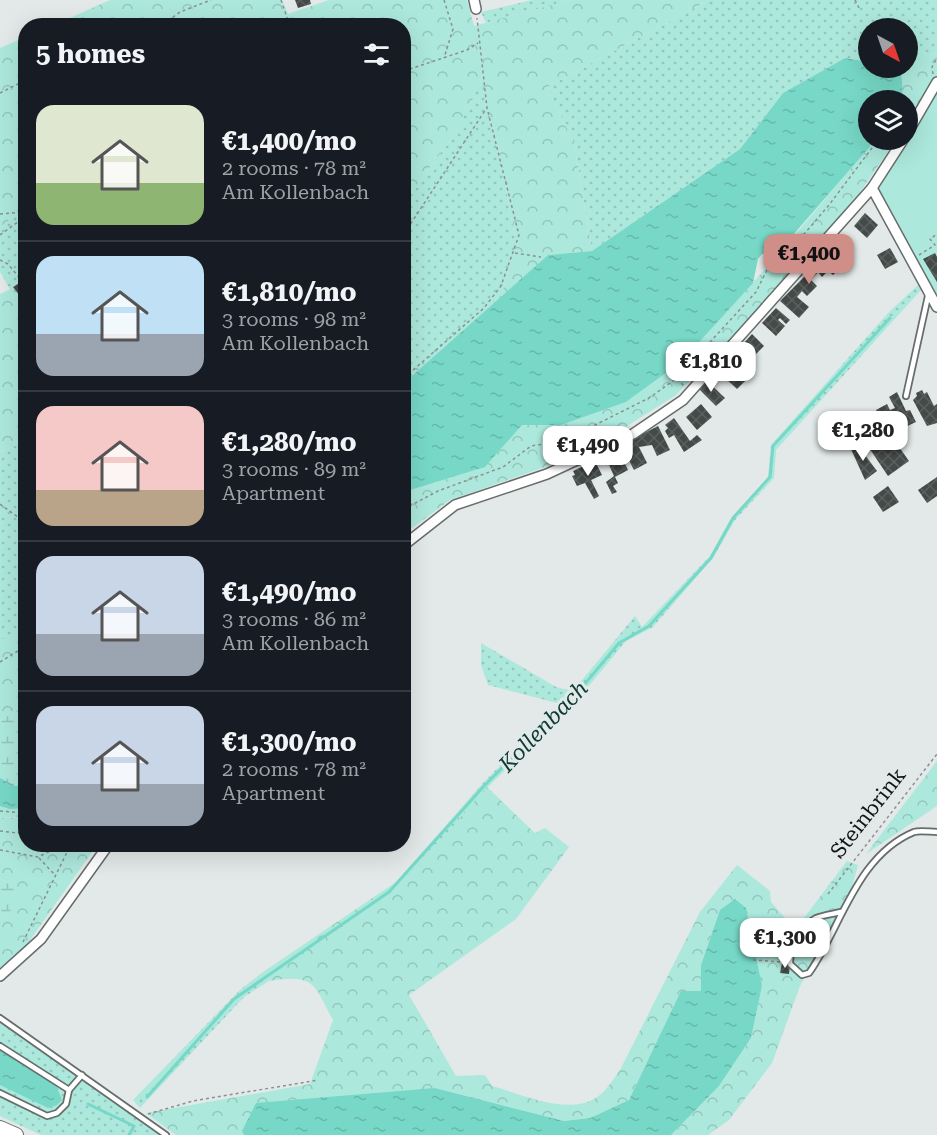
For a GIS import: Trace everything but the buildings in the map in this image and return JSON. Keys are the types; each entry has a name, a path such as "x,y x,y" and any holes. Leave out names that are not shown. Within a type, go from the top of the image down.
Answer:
{"main road":[{"path":"0,1128 16,1135"}],"street":[{"path":"918,115 937,82"},
{"path":"411,540 455,505 547,474 633,434 674,407 698,385 872,188 897,150"},
{"path":"872,188 937,307"},
{"path":"0,976 21,960 41,939 103,852"}],"lane":[{"path":"906,396 929,293"},
{"path":"841,912 815,918 789,956 790,964 802,975 809,973 817,962 841,912 867,870 892,847 915,831 937,832"},
{"path":"0,1018 166,1135"},
{"path":"0,1046 69,1090"},
{"path":"0,1094 47,1116 57,1113 66,1104 69,1090 82,1075"}],"path":[{"path":"172,18 180,12 211,0"},
{"path":"281,0 287,18"},
{"path":"444,0 453,29 444,58"},
{"path":"855,0 859,8"},
{"path":"411,372 484,308 501,286 519,235 487,108 475,5"},
{"path":"411,69 479,43"},
{"path":"0,93 18,84"},
{"path":"411,223 487,108"},
{"path":"411,505 438,490 503,467 531,446 563,441 649,398 677,378 756,292 767,270 787,254 870,150"},
{"path":"0,214 18,213"},
{"path":"0,235 18,222"},
{"path":"911,260 935,245 930,238 937,234"},
{"path":"514,253 540,257"},
{"path":"0,260 8,264 18,276"},
{"path":"0,504 18,517"},
{"path":"0,662 18,651"},
{"name":"Steinbrink","path":"828,894 937,754"},
{"path":"0,811 18,812"},
{"path":"0,831 18,833"},
{"path":"0,850 38,857 48,852"},
{"path":"21,960 21,947 67,852"},
{"path":"38,857 55,875"},
{"path":"753,960 777,961"},
{"path":"142,1116 194,1101 318,1080"}],"green space":[{"path":"110,0 282,0 288,14 329,0 467,0 474,26 570,0 709,0 547,87 574,143 592,251 548,255 501,297 516,243 498,146 480,80 457,131 411,193 411,18 70,18"},
{"path":"532,0 570,0 486,23 481,12"},
{"path":"709,0 937,0 937,51 934,55 918,53 918,18 858,18 858,60 845,58 783,93 740,149 592,251 574,143 547,87"},
{"path":"18,40 18,213 0,227 0,48"},
{"path":"937,51 937,75 918,105 918,90 903,90 902,78 918,78 918,53 934,55"},
{"path":"480,79 498,146 516,243 501,297 411,377 411,193 457,131"},
{"path":"937,93 937,297 873,186 894,164 902,150 918,150 918,124"},
{"path":"867,150 889,150 858,195 748,320 676,395 613,435 545,467 450,500 411,529 411,490 485,467 522,425 561,425 626,402 681,362 776,257"},
{"path":"18,213 18,303 0,272 0,227"},
{"path":"918,285 921,290 776,450 774,478 735,520 713,558 653,627 626,641 583,693 487,788 401,887 396,882 483,783 561,704 488,685 481,665 481,643 556,687 573,691 635,616 642,627 710,556 732,517 768,477 771,445 889,312"},
{"path":"11,289 18,302 18,445 0,452 0,294"},
{"path":"18,445 18,640 0,640 0,452"},
{"path":"18,636 18,709 0,721 0,639"},
{"path":"18,709 18,817 0,818 0,721"},
{"path":"937,761 937,806 866,854"},
{"path":"487,787 535,833 545,828 569,847 516,919 409,995 456,1076 485,1075 492,1086 532,1099 562,1105 576,1104 590,1101 609,1085 621,1068 700,912 737,865 770,891 771,902 794,928 798,926 847,861 858,865 850,894 800,986 772,1063 729,1120 708,1135 671,1135 719,1086 751,1038 762,986 736,899 720,911 701,965 701,992 681,992 629,1100 590,1118 564,1121 435,1088 242,1131 244,1135 176,1135 146,1113 310,1084 333,1020 316,989 310,984 304,980 295,979 269,981 263,972 396,882 401,886"},
{"path":"18,817 18,852 92,852 21,953 0,968 0,919 8,916 12,884 0,879 0,818"},
{"path":"0,879 12,884 17,895 8,916 0,919"},
{"path":"263,972 269,981 244,997 140,1108 133,1100 240,990"},
{"path":"0,1023 130,1114 166,1135 41,1135 0,1116"}],"water":[{"path":"845,58 858,60 858,78 902,78 903,90 858,90 858,150 867,150 779,251 762,254 758,259 753,283 681,362 626,402 561,425 522,425 485,467 411,490 411,377 548,255 592,251 740,149 783,93"},
{"path":"0,778 18,786 18,808 0,806"},
{"path":"735,899 746,908 762,986 751,1038 719,1086 671,1135 244,1135 242,1131 256,1103 435,1088 564,1121 590,1118 629,1100 681,991 701,991 701,965 720,910"},
{"path":"0,1049 56,1085 62,1100 57,1105 48,1108 0,1085"}],"waterway":[{"name":"Kollenbach","path":"147,1097 234,999 389,892 484,786 579,691 619,643 649,626 711,558 733,518 770,477 773,446 890,318"},
{"path":"88,1104 134,1126 129,1135"}]}
